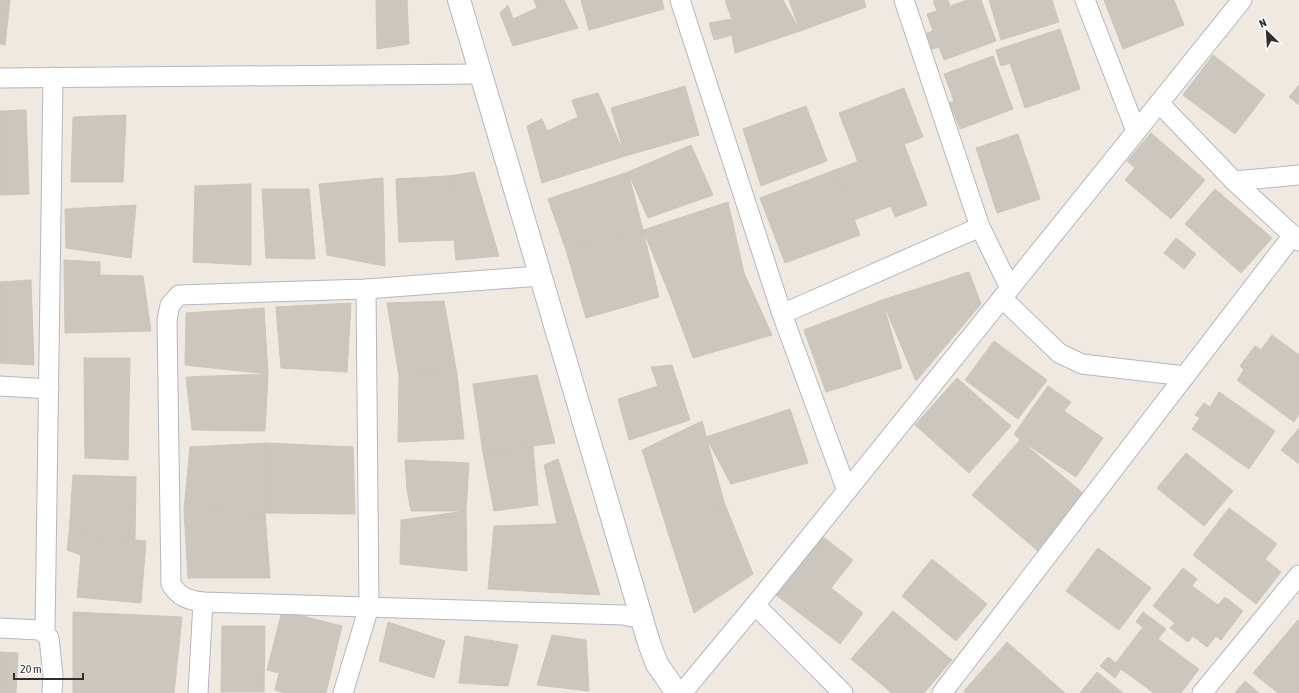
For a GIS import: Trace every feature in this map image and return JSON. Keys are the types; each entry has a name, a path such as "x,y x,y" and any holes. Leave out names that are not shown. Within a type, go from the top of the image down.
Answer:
{"street":[{"path":"459,0 642,619 658,664 677,693"},
{"path":"680,0 782,314 847,491"},
{"path":"904,0 980,227 1006,293 1059,353 1082,364 1185,376"},
{"path":"1085,0 1136,131"},
{"path":"682,693 755,605 1242,0"},
{"path":"0,78 481,74"},
{"path":"45,633 53,77"},
{"path":"942,693 1185,376 1296,238 1234,181 1159,103"},
{"path":"1234,181 1299,175"},
{"path":"782,314 980,227"},
{"path":"540,276 366,289 198,293 179,295 170,305 168,320 171,584 176,592 188,600 203,602 623,615 642,619"},
{"path":"343,693 368,607 366,289"},
{"path":"0,386 49,389"},
{"path":"1202,693 1299,575"},
{"path":"198,693 203,602"},
{"path":"755,605 843,693"},
{"path":"0,628 34,629 45,633 49,638 51,646 52,693"}],"building":[{"path":"0,0 10,0 5,45 0,44"},
{"path":"376,0 407,0 409,44 377,49"},
{"path":"534,0 564,0 578,28 513,46 500,13 508,5 513,19 537,8"},
{"path":"581,0 662,0 664,9 589,30"},
{"path":"783,0 800,31 735,53 732,35 714,40 709,23 732,19 725,1"},
{"path":"789,0 864,0 866,7 800,31"},
{"path":"948,0 950,6 967,0 981,0 996,41 944,60 939,47 929,50 924,34 933,31 927,14 937,11 933,1"},
{"path":"989,0 1052,0 1059,22 1001,40"},
{"path":"1104,0 1174,0 1184,25 1123,49"},
{"path":"1060,29 1080,89 1025,108 1010,63 1001,66 996,50"},
{"path":"1213,55 1265,95 1235,134 1183,95"},
{"path":"993,56 1013,109 960,129 954,113 950,115 946,104 954,101 944,74"},
{"path":"1299,85 1299,105 1289,97"},
{"path":"685,86 699,135 625,156 611,108"},
{"path":"904,88 923,137 858,162 839,113"},
{"path":"598,93 625,156 542,183 527,126 542,119 547,131 578,117 572,100"},
{"path":"806,106 827,161 761,186 743,129"},
{"path":"26,110 29,194 0,195 0,111"},
{"path":"126,115 123,182 71,182 73,117"},
{"path":"1151,133 1205,180 1171,219 1125,180 1135,168 1127,161"},
{"path":"1018,134 1040,199 997,213 976,148"},
{"path":"904,144 927,205 895,217 891,206 854,220 835,170"},
{"path":"691,145 713,195 648,218 628,172"},
{"path":"835,170 860,235 785,263 760,198"},
{"path":"474,172 499,256 456,260 448,176"},
{"path":"628,172 643,230 566,250 548,199"},
{"path":"448,176 453,240 399,242 396,179"},
{"path":"383,178 385,266 327,255 319,184"},
{"path":"251,184 251,265 193,262 195,186"},
{"path":"262,189 309,189 315,259 266,258"},
{"path":"1215,189 1272,238 1241,273 1185,224"},
{"path":"728,202 744,273 671,298 643,230"},
{"path":"136,205 131,258 66,248 65,209"},
{"path":"643,230 659,297 586,318 566,250"},
{"path":"1176,238 1196,254 1184,269 1164,253"},
{"path":"64,260 100,262 100,275 143,276 151,331 65,333"},
{"path":"969,272 981,304 916,381 882,300"},
{"path":"744,273 772,335 693,358 671,298"},
{"path":"31,280 34,365 0,363 0,282"},
{"path":"882,300 902,368 826,392 804,330"},
{"path":"444,301 457,374 399,376 387,303"},
{"path":"351,303 347,372 281,368 276,307"},
{"path":"264,308 268,374 185,365 186,313"},
{"path":"1272,335 1299,355 1299,414 1294,422 1237,380 1244,370 1240,366 1255,346 1261,350"},
{"path":"994,341 1047,380 1018,419 965,380"},
{"path":"84,358 130,358 128,460 85,458"},
{"path":"672,365 690,420 629,440 618,399 658,386 651,367"},
{"path":"268,374 265,431 192,430 186,377"},
{"path":"457,374 464,439 398,442 399,376"},
{"path":"537,375 555,443 483,453 473,384"},
{"path":"957,378 1011,426 969,473 915,425"},
{"path":"1048,386 1071,402 1064,411 1103,438 1076,477 1020,440 1014,434"},
{"path":"1219,392 1275,431 1249,469 1192,429 1200,418 1195,415 1204,403 1210,407"},
{"path":"790,409 808,463 731,484 706,437"},
{"path":"702,421 724,502 666,526 642,450"},
{"path":"1299,428 1299,464 1281,450"},
{"path":"1020,440 1085,495 1038,551 972,495"},
{"path":"266,443 265,513 184,510 190,447"},
{"path":"266,443 353,447 355,514 265,513"},
{"path":"533,446 538,505 494,511 483,453"},
{"path":"1186,453 1233,491 1204,526 1157,488"},
{"path":"558,459 600,595 488,589 494,526 557,524 544,465"},
{"path":"405,460 469,463 466,511 411,511 407,490"},
{"path":"73,475 136,477 135,540 69,534"},
{"path":"724,502 753,574 694,613 666,526"},
{"path":"1229,508 1277,544 1265,559 1281,572 1256,604 1193,555"},
{"path":"184,510 265,513 270,578 188,578"},
{"path":"466,511 467,571 400,564 401,520"},
{"path":"69,534 146,541 141,603 77,597 81,555 67,550"},
{"path":"822,536 853,560 831,588 863,613 840,644 776,595"},
{"path":"1098,548 1151,588 1119,630 1066,591"},
{"path":"932,559 987,604 956,641 902,596"},
{"path":"1183,568 1197,579 1192,586 1218,605 1225,597 1243,611 1221,640 1216,636 1207,647 1193,636 1188,642 1170,628 1175,623 1153,606"},
{"path":"282,611 342,626 326,693 285,693 275,690 279,673 267,670"},
{"path":"893,611 952,660 924,693 892,693 851,659"},
{"path":"73,612 182,617 174,693 73,693"},
{"path":"1143,612 1166,629 1158,639 1199,669 1181,693 1154,693 1121,669 1115,678 1100,666 1108,657 1116,663 1143,627 1136,622"},
{"path":"1298,620 1299,693 1278,693 1253,673"},
{"path":"388,622 445,641 434,678 379,661"},
{"path":"222,626 265,626 264,692 221,692"},
{"path":"552,635 586,640 589,691 537,685"},
{"path":"465,636 518,645 508,686 459,683"},
{"path":"1007,642 1065,693 966,693 964,691"},
{"path":"0,652 18,653 16,693 0,693"},
{"path":"1097,672 1123,693 1080,693"},
{"path":"1245,681 1259,693 1235,693"}]}
